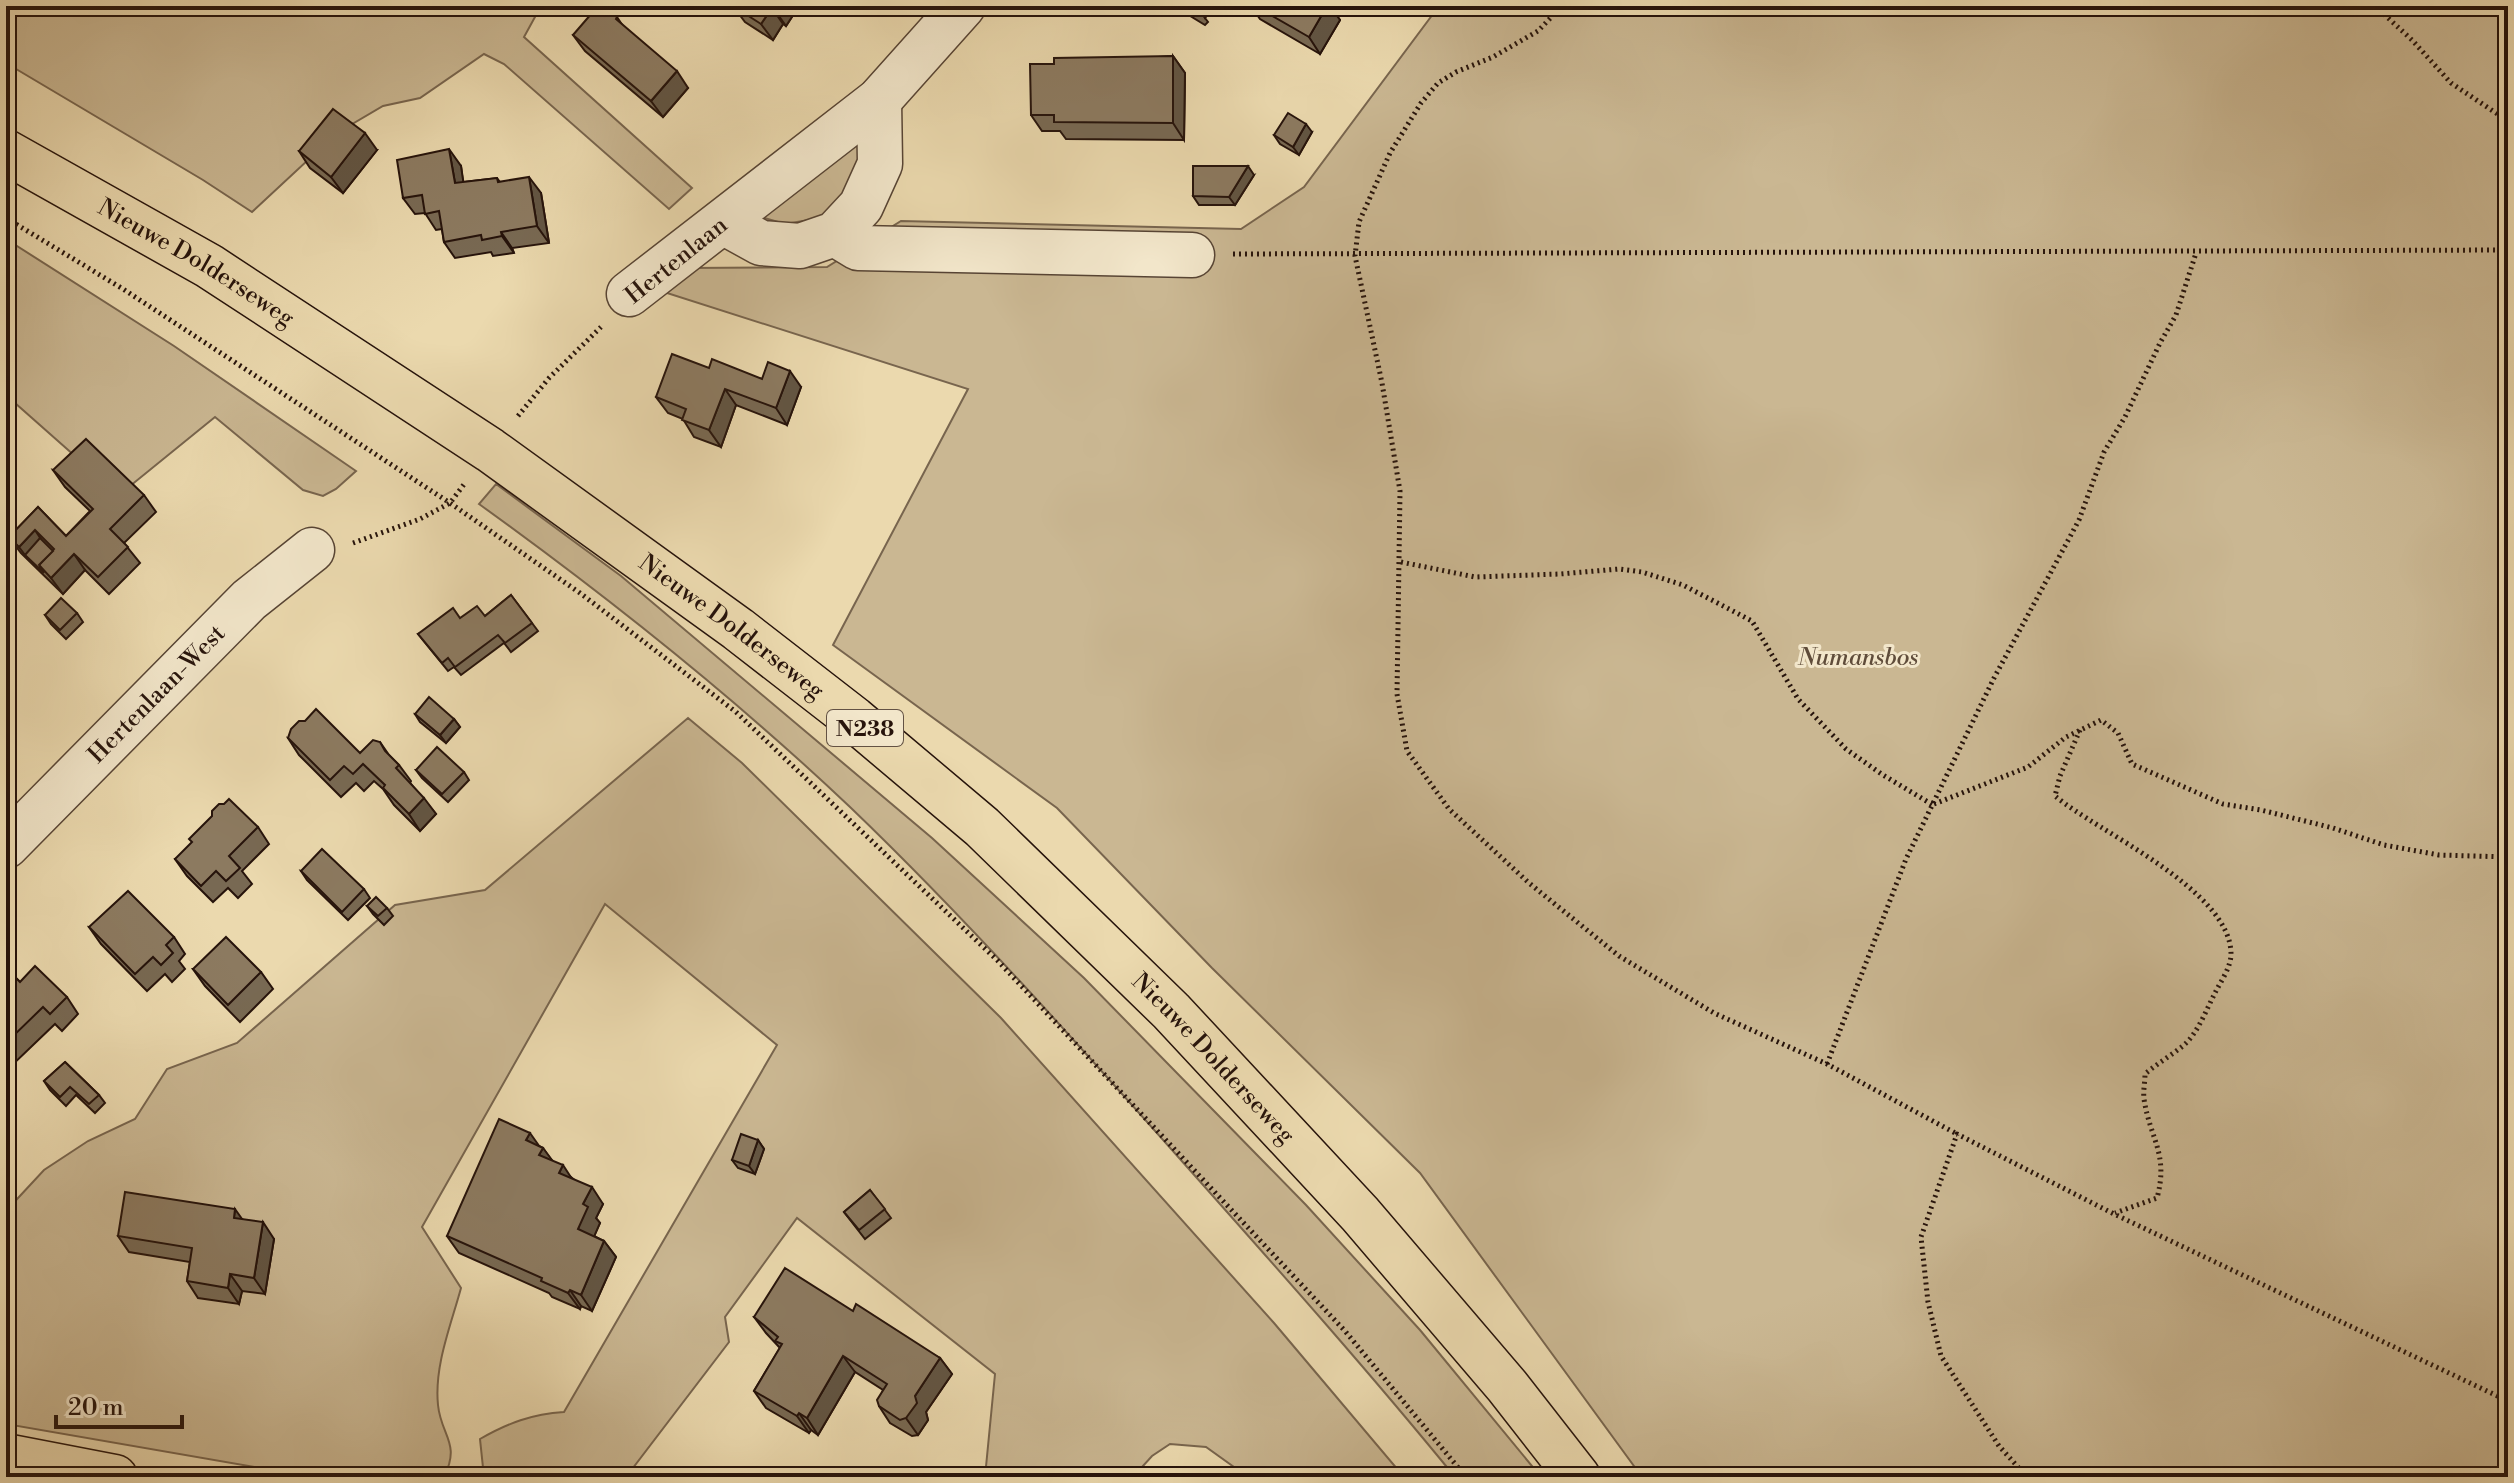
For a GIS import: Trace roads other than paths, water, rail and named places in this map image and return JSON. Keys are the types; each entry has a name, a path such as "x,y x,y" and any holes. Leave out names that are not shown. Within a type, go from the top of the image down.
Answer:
{"main road":[{"name":"Nieuwe Dolderseweg","path":"6,152 209,266 490,450 750,638 854,719 982,827 1171,1011 1360,1214 1507,1386 1578,1477"},
{"path":"6,1456 115,1477"}],"street":[{"name":"Hertenlaan","path":"629,294 879,100 963,6"},
{"path":"723,222 761,243 800,246 835,234 861,206 880,164 879,100"},
{"path":"835,234 858,248 1192,255"},
{"name":"Hertenlaan-West","path":"6,846 249,600 312,550"}],"park label":[{"name":"Numansbos","path":"1858,657"}]}
